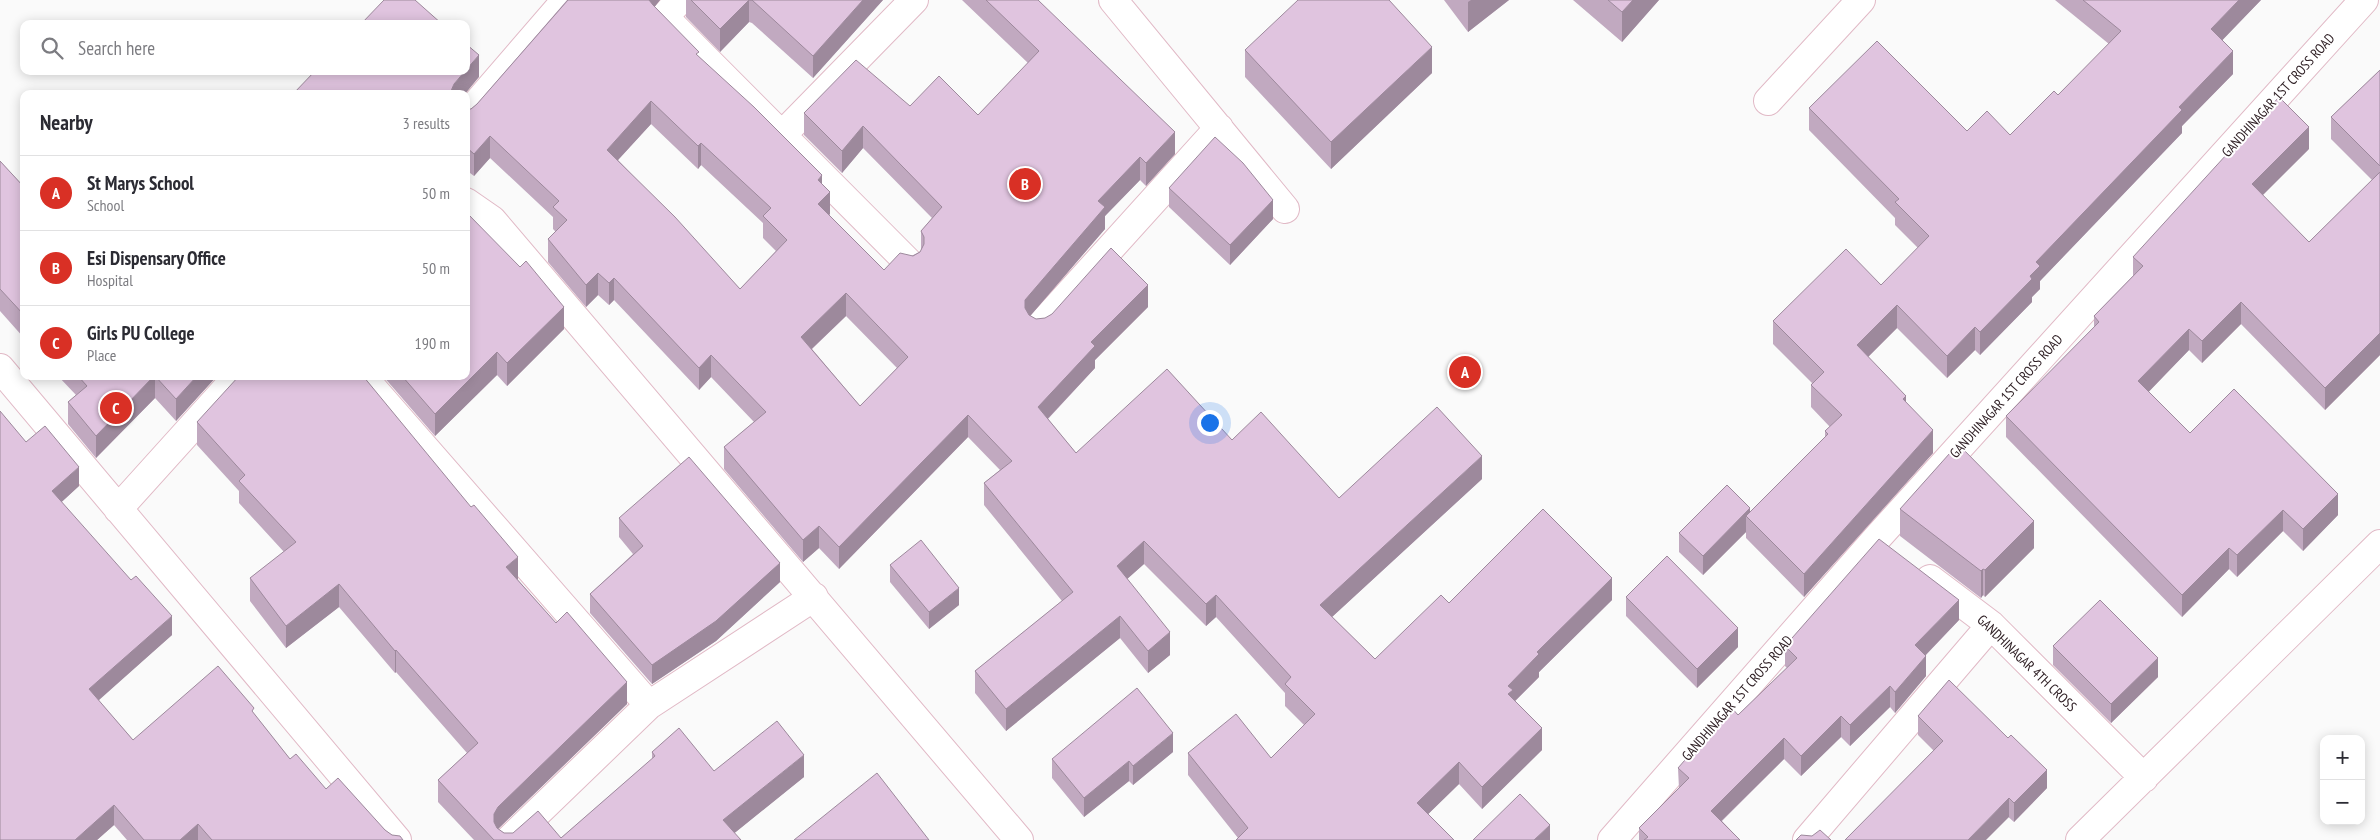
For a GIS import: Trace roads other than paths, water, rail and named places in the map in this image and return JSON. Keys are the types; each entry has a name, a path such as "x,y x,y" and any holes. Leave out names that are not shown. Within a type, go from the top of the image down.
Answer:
{"street":[{"path":"470,111 566,0"},
{"path":"680,0 664,17 909,263"},
{"path":"782,135 914,0"},
{"path":"1114,0 1285,209"},
{"path":"1768,102 1861,0"},
{"name":"GANDHINAGAR 1ST CROSS ROAD","path":"1612,840 1877,538 2364,0"},
{"path":"1040,326 1219,128"},
{"path":"470,205 492,220 1019,840"},
{"path":"0,368 397,840"},
{"path":"118,509 234,380"},
{"path":"365,380 649,705"},
{"name":"GANDHINAGAR 4TH CROSS","path":"1877,538 1991,625 2144,778"},
{"path":"2080,840 2380,544"},
{"path":"509,840 649,705 814,598"},
{"path":"1807,840 1991,625"}],"place":[{"name":"Esi Dispensary Office","path":"1025,184"},
{"name":"St Marys School","path":"1465,372"},
{"name":"Girls PU College","path":"116,408"}]}
